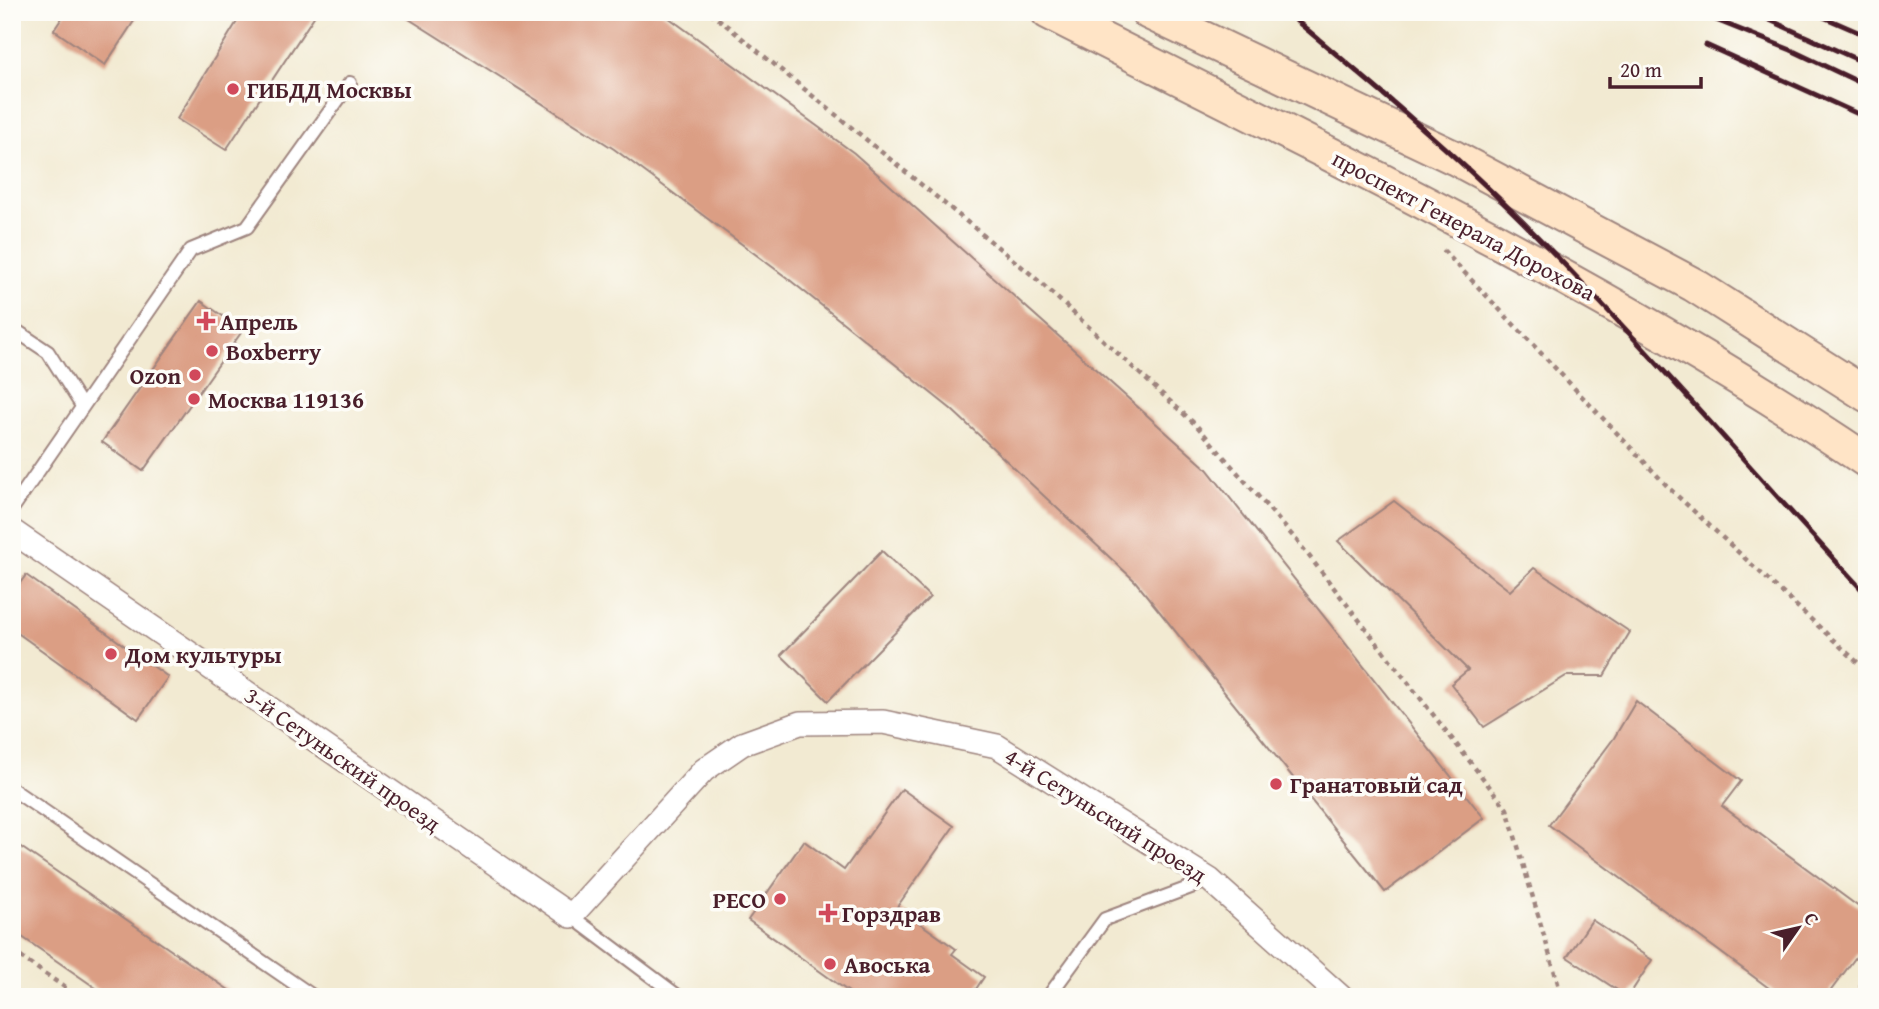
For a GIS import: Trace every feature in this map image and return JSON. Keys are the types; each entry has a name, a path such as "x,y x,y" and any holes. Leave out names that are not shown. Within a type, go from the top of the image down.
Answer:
{"main road":[{"name":"проспект Генерала Дорохова","path":"1048,12 1448,213 1670,336 1867,461"},
{"path":"1148,12 1467,164 1694,285 1867,395"}],"street":[{"name":"3-й Сетуньский проезд","path":"12,531 571,916"},
{"name":"4-й Сетуньский проезд","path":"571,916 704,770 742,744 800,723 883,722 997,746 1210,880 1341,997"}],"lane":[{"path":"12,509 191,250 247,227 350,83"},
{"path":"12,328 48,352 82,406"},
{"path":"12,789 314,997"},
{"path":"1048,997 1105,919 1210,880"},
{"path":"571,916 679,997"}],"path":[{"path":"710,12 1032,275 1196,425 1298,541 1507,809 1562,997"},
{"path":"1438,245 1671,489 1867,671"},
{"path":"12,951 79,997"},
{"path":"1857,997 1867,967"}],"building":[{"path":"66,12 140,12 105,65 54,30"},
{"path":"243,12 317,12 226,150 177,119"},
{"path":"398,12 661,12 854,153 1207,469 1484,818 1385,892 1135,581 951,409 786,277 614,149"},
{"path":"201,301 243,330 143,471 102,442"},
{"path":"1394,501 1510,591 1534,568 1630,632 1604,676 1566,676 1484,727 1451,684 1468,670 1338,541"},
{"path":"882,551 930,597 828,701 781,655"},
{"path":"26,575 168,677 138,719 12,629 12,594"},
{"path":"1636,701 1741,781 1722,806 1867,913 1867,942 1826,997 1781,997 1549,825 1614,738"},
{"path":"902,789 954,826 897,907 956,949 952,954 984,977 972,995 975,997 856,997 748,920 804,841 844,870"},
{"path":"12,841 239,997 109,997 12,930"},
{"path":"1592,920 1652,960 1628,997 1567,957"}],"railway":[{"path":"1286,12 1436,141 1523,222 1654,360 1867,595"},
{"path":"1696,12 1791,50 1867,86"},
{"path":"1752,12 1867,64"},
{"path":"1812,12 1867,36"},
{"path":"1706,45 1867,118"}],"place":[{"name":"ГИБДД Москвы","path":"233,89"},
{"name":"Апрель","path":"206,321"},
{"name":"Boxberry","path":"212,351"},
{"name":"Ozon","path":"195,375"},
{"name":"Москва 119136","path":"194,399"},
{"name":"Дом культуры","path":"111,654"},
{"name":"Гранатовый сад","path":"1276,784"},
{"name":"РЕСО","path":"780,899"},
{"name":"Горздрав","path":"828,913"},
{"name":"Авоська","path":"830,964"}]}
